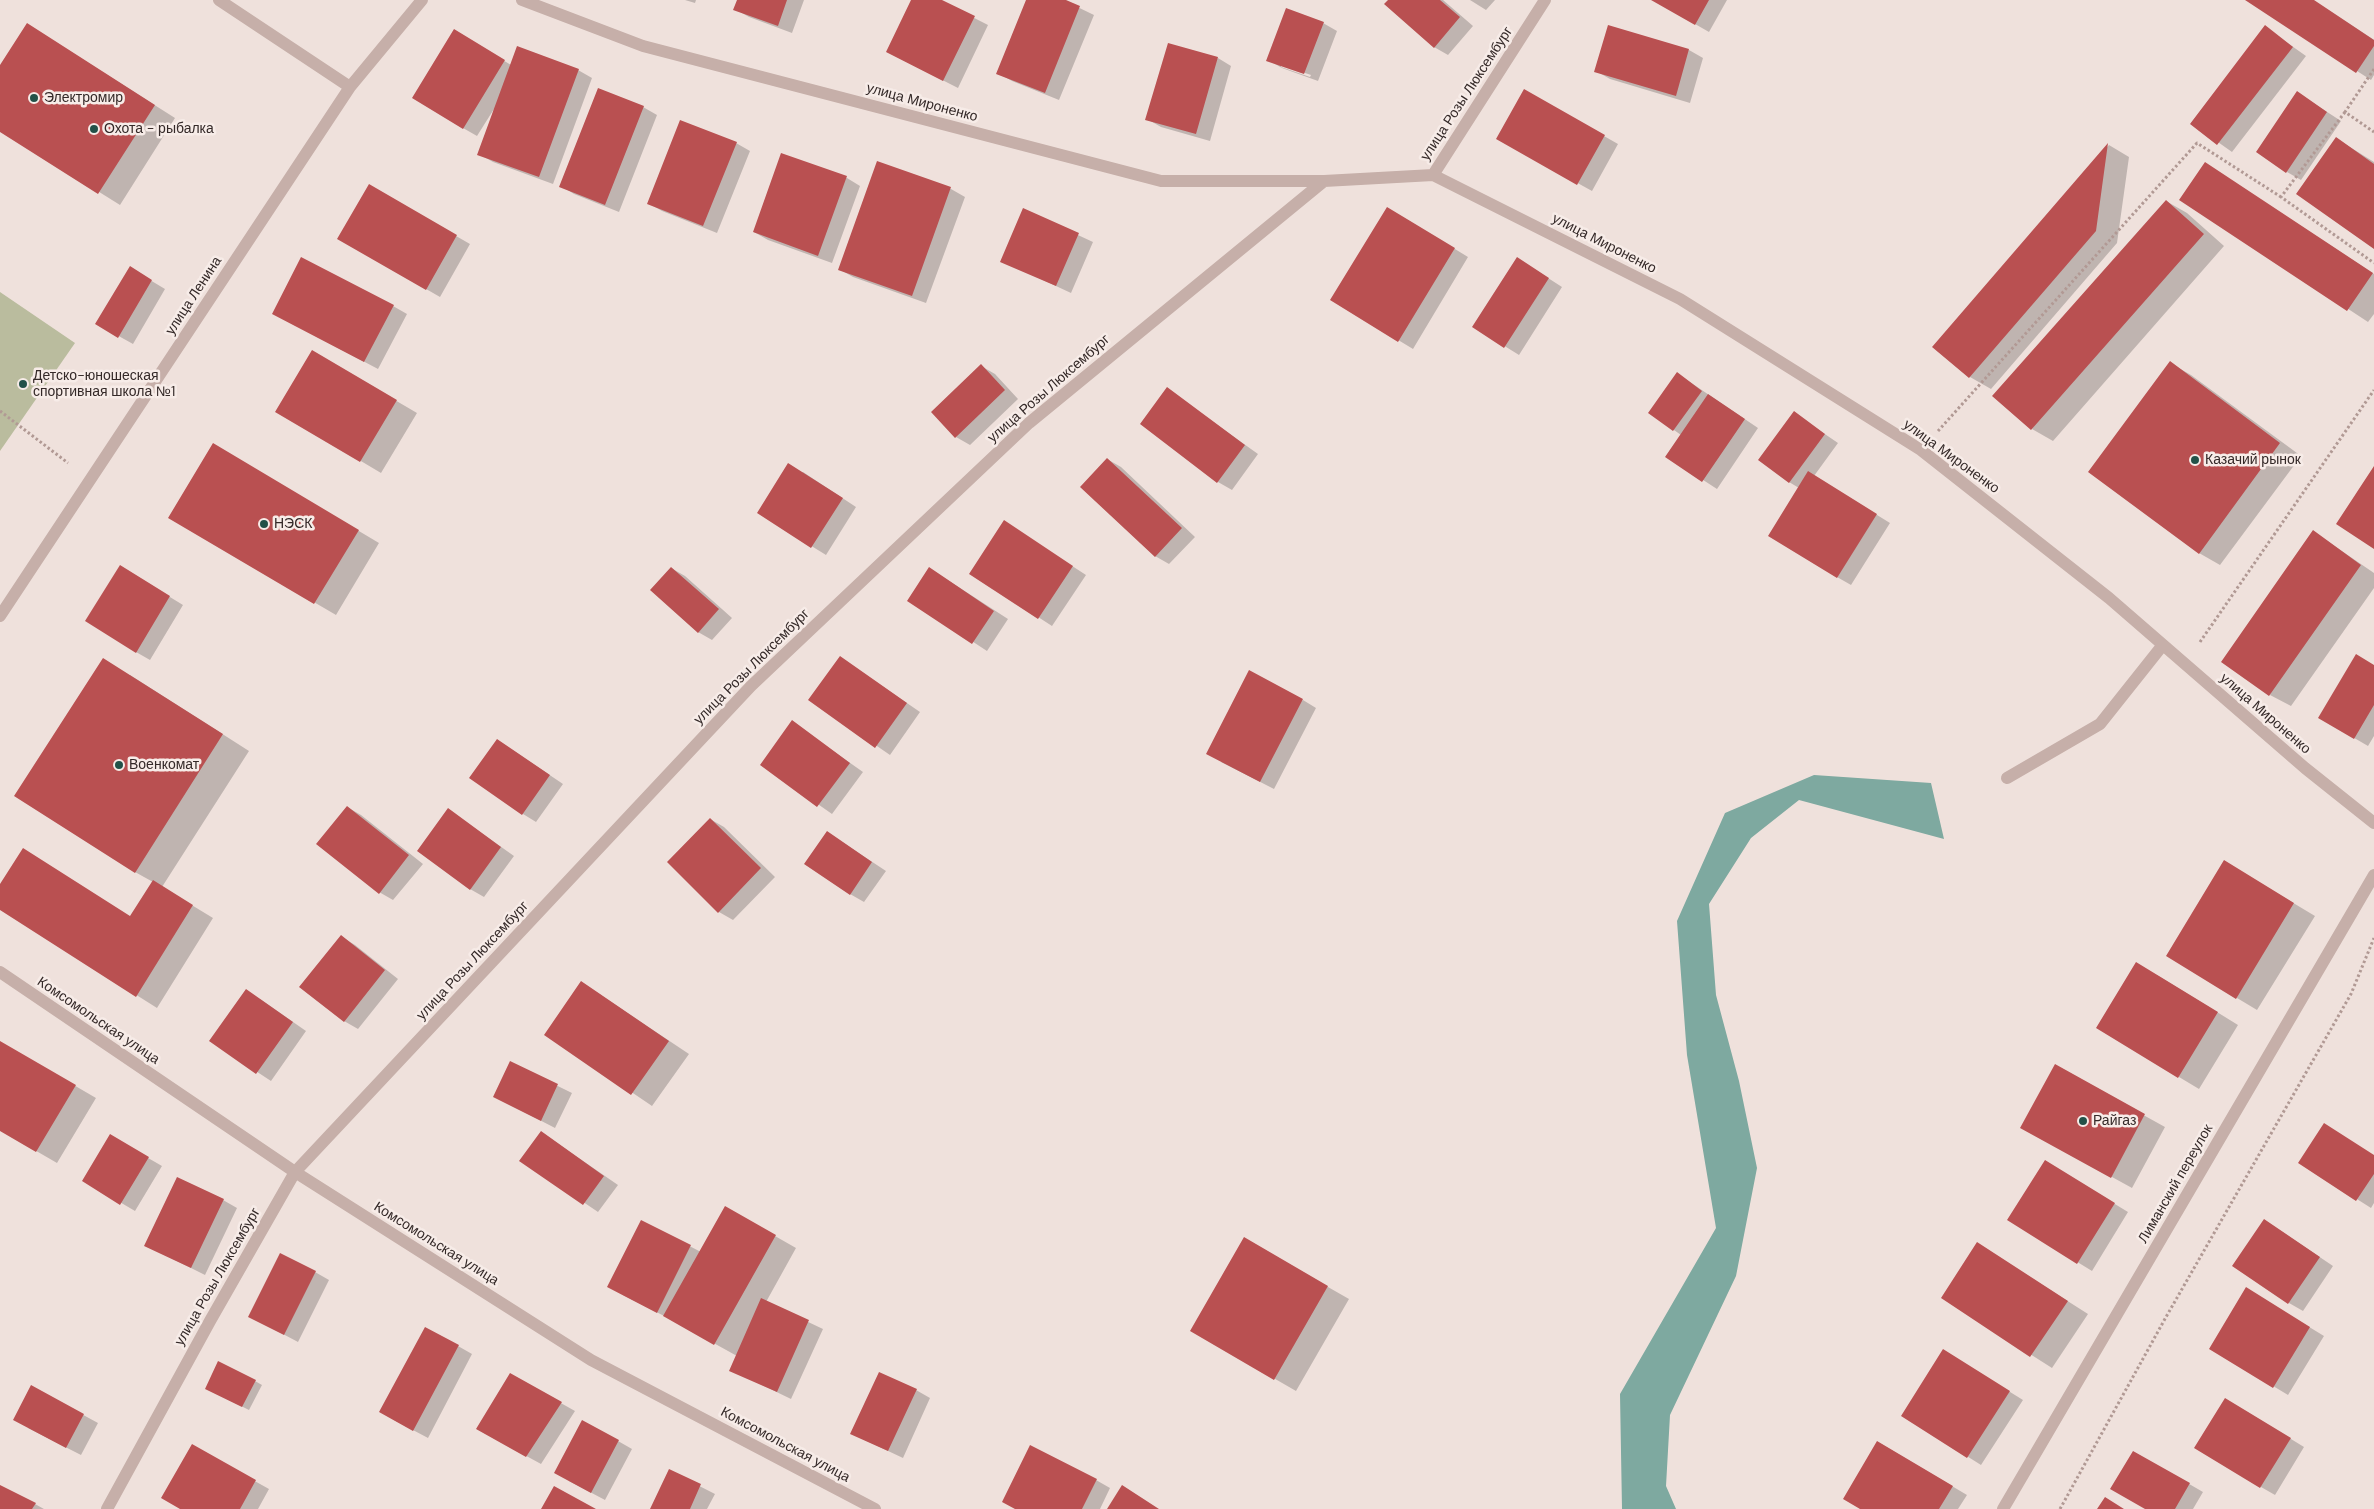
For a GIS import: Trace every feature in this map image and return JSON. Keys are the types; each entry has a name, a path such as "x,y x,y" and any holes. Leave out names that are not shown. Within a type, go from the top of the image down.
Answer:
{"street":[{"path":"219,0 350,87"},
{"name":"улица Ленина","path":"0,616 350,87 422,0"},
{"name":"улица Мироненко","path":"522,0 643,46 1161,181 1324,181"},
{"name":"улица Розы Люксембург","path":"107,1509 210,1322 296,1172 751,686 1029,423 1324,181 1433,175 1545,0"},
{"name":"улица Мироненко","path":"1433,175 1680,299 1921,450 2109,598 2162,646 2305,768 2374,822"},
{"path":"2007,778 2100,724 2162,646"},
{"name":"Лиманский переулок","path":"2003,1509 2374,875"},
{"name":"Комсомольская улица","path":"0,972 296,1172 590,1360 875,1509"}],"path":[{"path":"2281,197 2345,112 2374,69"},
{"path":"2345,112 2374,132"},
{"path":"1921,450 2197,143 2281,197 2374,263"},
{"path":"2184,665 2374,390"},
{"path":"0,412 91,480"},
{"path":"2060,1509 2166,1317 2352,994 2374,938"}],"green space":[{"name":"Детско-юношеская спортивная школа №1","path":"0,292 75,343 0,451"}],"water":[{"path":"1814,775 1931,783 1944,839 1799,800 1751,838 1709,904 1716,995 1739,1081 1757,1168 1736,1276 1670,1415 1666,1486 1676,1509 1622,1509 1620,1394 1716,1228 1687,1055 1677,921 1725,813"}],"building":[{"path":"737,0 787,0 778,26 733,10"},
{"path":"911,0 942,0 975,16 943,81 886,52"},
{"path":"1026,0 1066,0 1080,6 1045,93 996,74"},
{"path":"1388,0 1440,0 1460,17 1434,48 1384,4"},
{"path":"1651,0 1709,0 1695,25"},
{"path":"2245,0 2314,0 2374,40 2374,46 2356,73"},
{"path":"1286,8 1324,22 1304,74 1266,61"},
{"path":"27,23 155,105 98,194 0,132 0,65"},
{"path":"1608,25 1689,49 1676,96 1594,72"},
{"path":"2265,25 2293,47 2217,145 2190,124"},
{"path":"454,29 505,60 463,129 412,98"},
{"path":"1168,43 1218,57 1196,134 1145,120"},
{"path":"517,46 579,69 539,177 477,155"},
{"path":"598,88 644,106 605,205 559,187"},
{"path":"1524,89 1605,135 1577,185 1496,139"},
{"path":"2297,91 2327,112 2286,173 2256,152"},
{"path":"680,120 737,142 703,226 647,204"},
{"path":"2336,137 2374,164 2374,249 2296,194"},
{"path":"2108,143 2096,231 1969,378 1932,347"},
{"path":"781,153 847,176 818,256 753,232"},
{"path":"877,161 951,187 912,296 838,270"},
{"path":"2205,162 2373,273 2347,311 2179,200"},
{"path":"369,184 457,235 426,290 337,239"},
{"path":"2166,200 2204,234 2031,430 1992,396"},
{"path":"1387,207 1455,248 1398,342 1330,300"},
{"path":"1023,208 1079,233 1056,286 1000,262"},
{"path":"301,257 394,305 364,362 272,314"},
{"path":"1517,257 1549,278 1504,348 1472,327"},
{"path":"130,266 152,280 118,338 95,324"},
{"path":"312,350 397,400 360,462 275,412"},
{"path":"2170,361 2280,443 2199,554 2088,472"},
{"path":"981,364 1005,390 955,438 931,412"},
{"path":"1677,372 1702,391 1673,431 1648,413"},
{"path":"1167,387 1245,445 1217,483 1140,424"},
{"path":"1708,394 1745,419 1702,482 1665,457"},
{"path":"1794,411 1825,434 1789,483 1758,460"},
{"name":"НЭСК","path":"213,443 359,530 314,604 168,518"},
{"path":"1107,458 1182,528 1155,557 1080,487"},
{"path":"788,463 843,498 811,548 757,513"},
{"path":"2374,466 2374,549 2336,524"},
{"path":"1808,471 1877,514 1837,578 1768,536"},
{"path":"1004,520 1073,566 1038,619 969,574"},
{"path":"2313,530 2361,565 2269,696 2221,662"},
{"path":"120,565 170,596 136,653 85,621"},
{"path":"671,567 719,609 698,633 650,590"},
{"path":"929,567 994,611 972,644 907,601"},
{"path":"2356,654 2374,665 2374,705 2354,739 2318,718"},
{"path":"840,656 907,703 875,748 808,700"},
{"name":"Военкомат","path":"103,658 223,734 135,873 14,796"},
{"path":"1249,670 1303,699 1260,782 1206,754"},
{"path":"792,720 850,763 817,807 760,765"},
{"path":"497,739 550,775 522,815 469,778"},
{"path":"347,806 409,855 379,894 316,844"},
{"path":"448,808 501,847 470,890 417,851"},
{"path":"710,818 761,868 718,913 667,862"},
{"path":"827,831 872,862 850,895 804,864"},
{"path":"23,848 130,916 153,880 193,905 136,997 0,910 0,884"},
{"path":"2224,860 2294,903 2236,999 2166,956"},
{"path":"341,935 385,970 344,1022 299,987"},
{"path":"2136,962 2218,1012 2178,1078 2096,1028"},
{"path":"581,981 669,1041 631,1095 544,1035"},
{"path":"246,989 293,1022 256,1074 209,1041"},
{"path":"0,1041 76,1085 36,1152 0,1131"},
{"path":"510,1061 558,1084 541,1121 493,1097"},
{"name":"Райгаз","path":"2055,1064 2145,1114 2111,1178 2020,1128"},
{"path":"2324,1123 2374,1155 2374,1174 2356,1201 2298,1163"},
{"path":"541,1131 604,1176 583,1205 519,1161"},
{"path":"110,1134 149,1157 120,1205 82,1181"},
{"path":"2045,1160 2115,1203 2077,1264 2007,1220"},
{"path":"177,1177 224,1199 191,1268 144,1246"},
{"path":"725,1206 776,1235 714,1345 663,1316"},
{"path":"2264,1219 2320,1257 2288,1304 2232,1266"},
{"path":"641,1220 691,1245 657,1313 607,1287"},
{"path":"1244,1237 1328,1286 1274,1380 1190,1331"},
{"path":"1977,1242 2068,1301 2030,1357 1941,1298"},
{"path":"280,1253 316,1271 284,1335 248,1317"},
{"path":"2246,1287 2310,1327 2273,1388 2209,1349"},
{"path":"761,1298 809,1320 777,1392 729,1371"},
{"path":"425,1327 459,1345 413,1431 379,1412"},
{"path":"1943,1349 2010,1391 1967,1458 1901,1416"},
{"path":"218,1361 256,1380 242,1407 205,1389"},
{"path":"879,1372 917,1389 888,1451 850,1434"},
{"path":"510,1373 562,1402 526,1457 476,1429"},
{"path":"31,1385 84,1414 66,1448 13,1420"},
{"path":"2225,1398 2291,1438 2260,1488 2194,1448"},
{"path":"582,1420 619,1440 591,1493 554,1473"},
{"path":"1877,1441 1953,1486 1939,1509 1860,1509 1843,1499"},
{"path":"192,1444 256,1480 240,1509 180,1509 161,1498"},
{"path":"1030,1445 1097,1479 1082,1509 1015,1509 1002,1502"},
{"path":"2133,1451 2190,1483 2175,1509 2145,1509 2110,1489"},
{"path":"669,1469 701,1484 690,1509 650,1509"},
{"path":"0,1485 36,1503 32,1509 0,1509"},
{"path":"1122,1485 1159,1509 1107,1509"},
{"path":"554,1486 596,1509 541,1509"},
{"path":"2105,1497 2124,1509 2097,1509"}],"place":[{"name":"Электромир","path":"34,98"},
{"name":"Охота - рыбалка","path":"94,129"},
{"name":"Детско-юношеская спортивная школа №1","path":"23,384"},
{"name":"Казачий рынок","path":"2195,460"},
{"name":"НЭСК","path":"264,524"},
{"name":"Военкомат","path":"119,765"},
{"name":"Райгаз","path":"2083,1121"}]}
